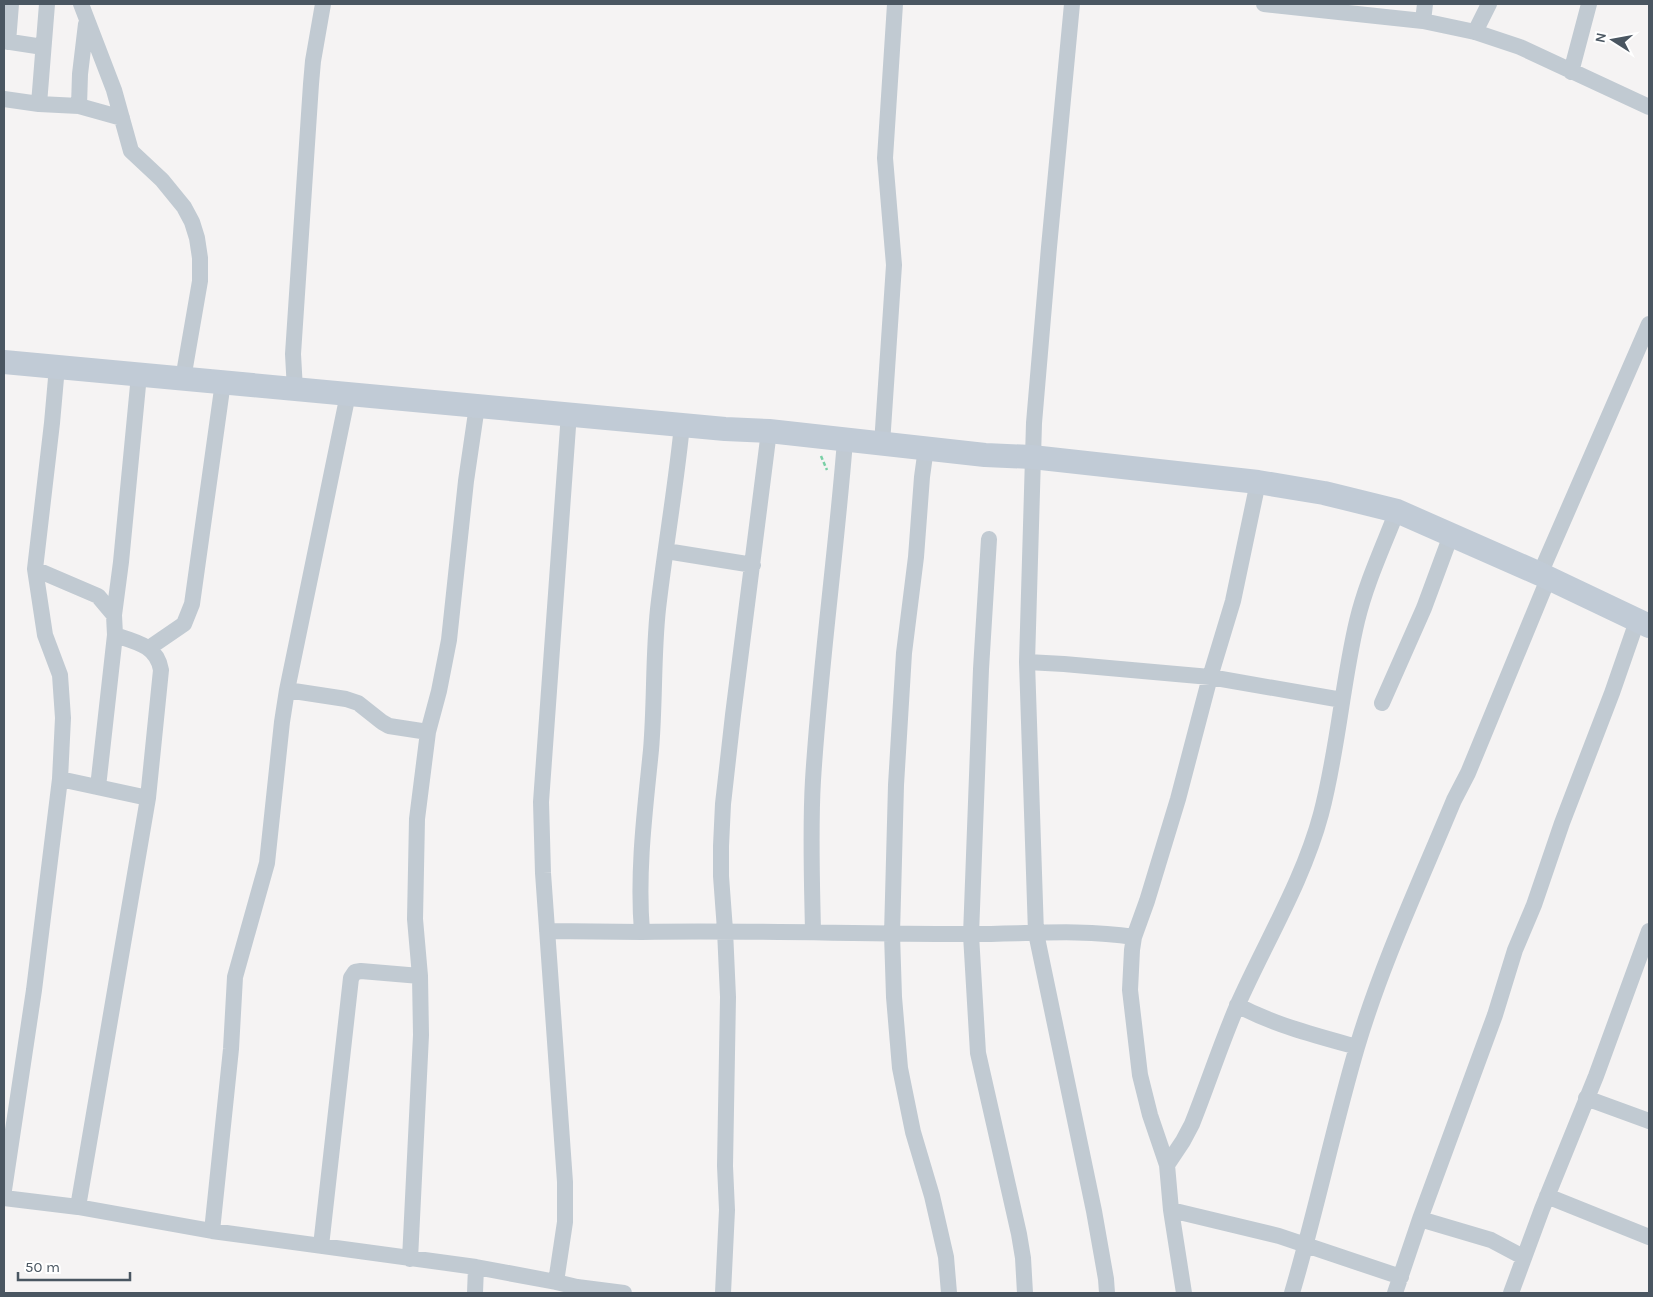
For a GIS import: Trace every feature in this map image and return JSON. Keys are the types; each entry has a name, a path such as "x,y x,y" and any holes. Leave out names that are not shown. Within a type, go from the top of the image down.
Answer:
{"street":[{"path":"11,4 6,41 43,47"},
{"path":"39,104 47,4"},
{"path":"81,4 114,90 131,151 162,180 184,207 192,222 197,238 200,258 200,281 183,379"},
{"path":"79,106 80,74 88,4"},
{"path":"295,390 294,354 311,84 323,4"},
{"path":"882,444 894,264 884,158 895,4"},
{"path":"1072,4 1049,247 1032,457 1027,662 1036,933 1094,1211 1107,1293"},
{"path":"1264,4 1360,9 1475,32 1520,47 1649,107"},
{"path":"1423,21 1425,4"},
{"path":"1475,32 1489,4"},
{"path":"1571,72 1590,4"},
{"path":"4,99 39,104 79,106 122,118"},
{"path":"1292,1293 1306,1246 1357,1047 1384,969 1454,800 1468,774 1532,616 1544,576 1649,324"},
{"path":"4,362 725,429 813,435 846,441 985,455 1032,457 1258,482 1324,493 1398,511 1544,576 1643,624 1612,693 1562,823 1534,905 1515,950 1495,1014 1395,1293"},
{"path":"4,1190 35,981 60,779 63,718 60,675 45,634 35,569 57,367"},
{"path":"98,787 115,635 114,615 140,375"},
{"path":"149,648 184,624 192,604 223,382"},
{"path":"212,1231 231,1049 235,977 267,863 287,690 348,394"},
{"path":"410,1259 421,1035 420,976 415,919 417,819 428,732 439,691 449,640 466,481 477,406"},
{"path":"556,1282 563,1241 566,1203 564,1150 541,838 541,802 569,413"},
{"path":"642,932 642,850 654,702 654,655 682,425"},
{"path":"723,1293 727,1210 728,997 721,876 723,804 769,431"},
{"path":"814,932 812,866 813,782 817,722 846,441"},
{"path":"926,448 916,557 904,653 896,785 892,934 894,997 900,1068 913,1132 934,1204 946,1257 950,1293"},
{"path":"1184,1293 1171,1210 1167,1165 1150,1115 1140,1076 1130,990 1131,967 1134,937 1178,799 1210,677 1233,601 1258,482"},
{"path":"1167,1165 1192,1124 1238,1005 1298,880 1321,814 1357,619 1374,568 1398,511"},
{"path":"1382,703 1424,608 1451,535"},
{"path":"989,539 981,668 970,934 978,1053 1019,1234 1023,1258 1024,1293"},
{"path":"666,551 753,565"},
{"path":"35,569 98,596 114,615"},
{"path":"78,1208 148,798 161,670 159,659 149,648 115,635"},
{"path":"1027,662 1210,677 1342,700"},
{"path":"287,690 346,699 358,703 389,726 428,732"},
{"path":"60,779 148,798"},
{"path":"548,931 642,932 725,930 892,934 1092,932 1134,937"},
{"path":"1511,1293 1596,1076 1649,932"},
{"path":"321,1246 350,978 355,972 361,971 420,976"},
{"path":"1238,1005 1251,1013 1357,1047"},
{"path":"1586,1098 1649,1121"},
{"path":"1548,1196 1649,1237"},
{"path":"4,1198 78,1208 212,1231 476,1267 556,1282 589,1291 624,1293"},
{"path":"1171,1210 1279,1236 1401,1277"},
{"path":"1420,1219 1491,1240 1524,1257"},
{"path":"475,1293 476,1267"}]}
